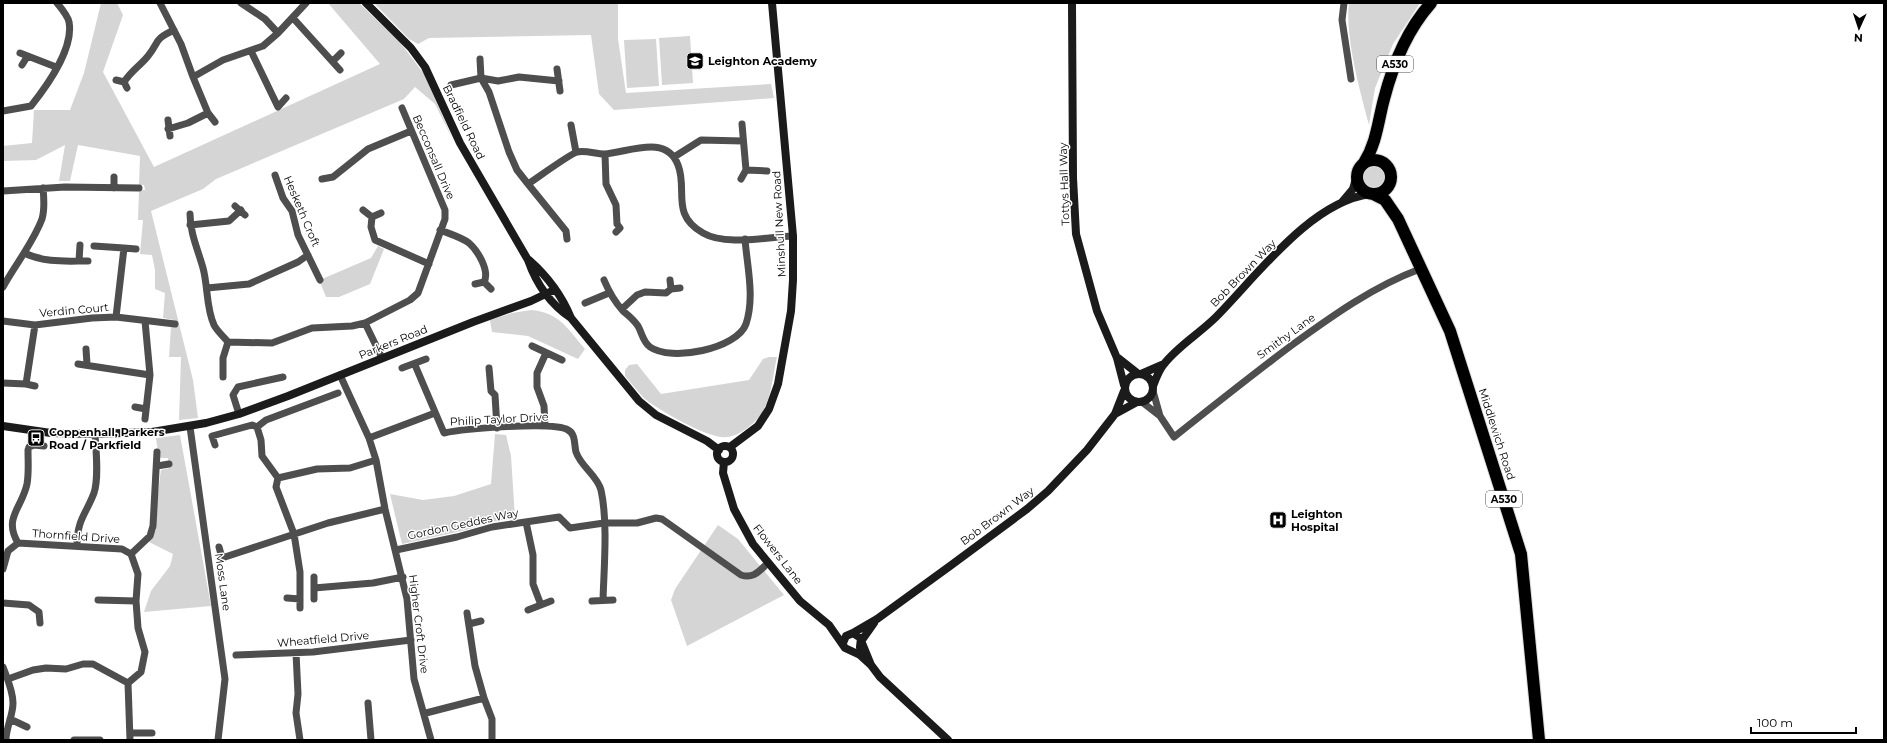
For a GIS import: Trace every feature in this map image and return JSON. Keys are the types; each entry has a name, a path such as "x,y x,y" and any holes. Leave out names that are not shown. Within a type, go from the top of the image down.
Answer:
{"highway":[{"name":"A530","path":"1364,163 1372,149 1377,134 1383,99 1399,53 1414,26 1431,3"},
{"name":"A530","path":"1377,134 1383,162"},
{"path":"1374,160 1383,162 1389,169 1391,180 1384,191 1372,194 1361,189 1356,179 1358,170 1364,163 1374,160"},
{"name":"Middlewich Road","path":"1391,180 1392,195 1398,219 1450,331 1522,554 1539,740"},
{"name":"Middlewich Road","path":"1372,194 1385,200 1398,219"}],"street":[{"path":"3,111 31,106 47,86 66,50 69,21 57,3"},
{"path":"160,3 174,30 208,113 215,122"},
{"path":"241,3 265,19 278,33"},
{"path":"193,77 223,60 263,46 278,33 306,3"},
{"name":"Bradfield Road","path":"366,3 411,48 424,67 460,143 528,260 533,274 546,294 559,310 571,318 639,401 656,415 707,441 719,450"},
{"name":"Minshull New Road","path":"730,447 758,426 769,409 778,384 791,311 793,236 772,3"},
{"name":"Tottys Hall Way","path":"1072,3 1073,178 1076,234 1097,311 1117,358 1124,388"},
{"path":"1344,3 1342,20 1351,79"},
{"path":"293,18 310,35 315,43 340,70"},
{"path":"116,80 126,85 131,70 148,56 160,36 174,30"},
{"path":"251,50 278,107 286,98"},
{"path":"20,53 56,67"},
{"path":"333,61 341,53"},
{"path":"22,65 27,57"},
{"path":"480,60 481,78 489,92 509,152 517,170 569,230 567,239"},
{"path":"557,69 560,92"},
{"path":"451,85 481,78 498,81 520,77 559,81"},
{"name":"Becconsall Drive","path":"228,342 272,343 312,328 352,326 365,323 410,300 418,293 445,219 445,210 402,108"},
{"path":"168,120 169,133 208,113"},
{"path":"741,179 746,170 742,124"},
{"path":"571,125 576,152"},
{"path":"322,180 333,176 368,149 411,131"},
{"path":"674,157 701,140 743,141"},
{"path":"528,184 576,152 605,154 639,146 652,147 665,151 674,157 679,170 682,209 697,229 712,237 724,239 793,236"},
{"path":"605,154 606,184 616,205 620,229"},
{"path":"746,170 767,171"},
{"name":"Hesketh Croft","path":"275,175 283,198 292,211 298,235 320,280"},
{"path":"114,177 114,188"},
{"name":"Bob Brown Way","path":"1341,203 1352,189 1356,179"},
{"path":"3,191 65,187 139,188"},
{"path":"4,284 24,253 42,220 44,201 43,188"},
{"name":"Bob Brown Way","path":"1139,373 1164,364 1216,317 1260,268 1309,223 1341,203 1372,194"},
{"path":"190,225 229,221 240,210"},
{"path":"363,210 372,217"},
{"path":"372,217 381,213"},
{"path":"190,214 190,225 203,268 207,288 208,306 214,326 228,342 223,358 223,377"},
{"path":"372,217 372,227 375,240 429,264"},
{"path":"440,230 470,244 486,268 486,278 484,282"},
{"path":"604,280 609,293 637,325 646,344 659,351 692,353 730,341 741,332 746,324 750,306 750,295 745,239"},
{"path":"79,261 80,245"},
{"path":"94,246 136,249"},
{"name":"Verdin Court","path":"116,318 124,248"},
{"path":"24,253 38,259 88,261"},
{"name":"Hesketh Croft","path":"207,288 249,284 298,262 308,255"},
{"name":"Bradfield Road","path":"528,260 540,270 566,305 571,318"},
{"name":"Smithy Lane","path":"1160,416 1174,437 1251,375 1331,316 1399,277 1420,269"},
{"path":"670,280 671,289"},
{"path":"475,284 484,282"},
{"path":"484,282 491,289"},
{"path":"622,309 637,295 645,292 666,293 671,289 680,288"},
{"name":"Parkers Road","path":"3,426 51,433 95,434 152,432 190,427 239,414 554,290"},
{"path":"585,303 609,293"},
{"name":"Verdin Court","path":"3,321 35,325 92,318 116,318 175,324"},
{"path":"144,321 150,375 145,419"},
{"path":"365,323 382,358"},
{"name":"Verdin Court","path":"26,384 35,325"},
{"path":"532,346 562,360"},
{"path":"86,348 87,364"},
{"path":"545,426 544,406 537,388 537,373 546,353"},
{"path":"1117,358 1139,373 1147,376 1153,388 1160,416"},
{"path":"402,368 426,359"},
{"path":"78,364 87,364 150,375"},
{"name":"Philip Taylor Drive","path":"415,364 444,433 462,429 545,426 568,430 574,435 576,452 580,461 599,486 604,523 603,600"},
{"name":"Bob Brown Way","path":"1153,388 1164,364"},
{"path":"488,368 491,391 495,396 497,428"},
{"path":"1139,373 1127,380 1124,388 1127,397 1140,402 1160,416"},
{"name":"Higher Croft Drive","path":"340,375 369,438 376,460 385,509 403,577 414,678 426,714 432,740"},
{"path":"239,414 233,396 238,387 283,377"},
{"path":"3,383 35,386"},
{"name":"Bob Brown Way","path":"852,633 877,619 1043,495 1087,450 1116,414 1124,388"},
{"path":"1140,402 1151,397 1153,388"},
{"path":"257,427 266,420 338,392"},
{"name":"Bob Brown Way","path":"1116,414 1140,402"},
{"path":"135,408 146,409"},
{"path":"369,438 435,413"},
{"path":"215,445 212,436 252,425 257,427"},
{"name":"Moss Lane","path":"190,427 225,679 218,740"},
{"path":"257,427 261,440 262,456 277,479 276,487 294,534 300,572 300,608"},
{"path":"77,545 79,524 95,491 95,434"},
{"path":"3,569 8,551 18,543 12,531 11,524 26,486 29,447 34,445 44,446"},
{"path":"724,446 730,447 733,454 730,461 724,462 718,457 719,450 724,446"},
{"path":"132,554 150,536 153,526 157,452"},
{"path":"277,479 317,469 350,468 376,460"},
{"name":"Flowers Lane","path":"724,462 724,472 734,509 753,544 800,601 828,625 843,643"},
{"path":"157,466 169,464"},
{"path":"219,547 222,558 328,523 347,524 385,509"},
{"name":"Gordon Geddes Way","path":"396,550 457,537 492,527 526,522 559,518 570,528 604,523 637,523 656,518 662,519 741,575 747,577 754,576 768,563"},
{"path":"526,522 533,555 533,584 541,605"},
{"name":"Thornfield Drive","path":"18,543 77,545 122,550 132,554 138,574 136,601 138,628 145,652 141,672 128,683"},
{"path":"314,577 314,599"},
{"path":"314,588 373,584 403,577"},
{"path":"287,598 300,599"},
{"path":"98,600 136,601"},
{"path":"592,601 613,600"},
{"path":"528,610 551,601"},
{"path":"3,603 29,605 39,612 40,623"},
{"path":"467,613 475,666 492,720 492,740"},
{"name":"Bob Brown Way","path":"862,641 877,619"},
{"path":"469,624 481,621"},
{"name":"Flowers Lane","path":"828,625 852,633"},
{"path":"871,665 862,641 858,635 852,633 846,636 843,643 847,649 853,651 871,665 891,687 948,740"},
{"name":"Wheatfield Drive","path":"236,655 296,653 345,649 411,640"},
{"path":"853,651 859,648 862,641"},
{"path":"296,653 298,694 296,713 300,740"},
{"path":"5,678 33,670 46,668 66,669 83,664 93,664 128,683 130,737 152,733"},
{"path":"3,667 13,703 10,719 5,730 6,740"},
{"path":"426,714 484,698"},
{"path":"368,703 371,740"},
{"path":"10,719 27,727"},
{"path":"81,731 78,739 100,740"}],"shaded area":[{"path":"101,3 117,3 123,15 103,72 154,167 380,64 328,3 359,3 399,41 424,74 454,142 435,104 415,87 404,99 216,179 203,189 151,211 193,380 198,418 179,420 181,357 169,357 171,327 174,320 163,318 165,293 155,289 155,270 152,255 140,254 143,220 138,220 139,190 145,190 144,185 139,185 140,156 78,145 70,181 59,181 65,145 36,160 3,161 3,146 32,143 34,110 70,110 84,73"},
{"path":"374,3 618,3 618,39 626,93 771,84 774,98 614,110 599,94 591,35 429,38 418,44 409,39"},
{"path":"1349,3 1420,3 1393,44 1375,88 1369,125 1351,48 1348,17"},
{"path":"690,36 693,83 662,85 659,38"},
{"path":"656,39 659,86 627,88 624,40"},
{"path":"1374,164 1383,168 1387,177 1383,186 1374,190 1365,186 1361,177 1365,168"},
{"path":"378,246 384,249 370,284 339,297 326,297 320,282 322,279 371,258"},
{"path":"531,310 549,314 568,328 585,349 578,359 528,336 492,332 490,320 512,313"},
{"path":"777,357 770,391 763,411 757,420 748,428 727,437 719,437 709,434 661,410 645,399 625,376 625,370 629,365 637,364 661,394 749,380 763,359"},
{"path":"495,434 506,435 511,456 515,518 491,522 466,530 402,544 390,494 423,500 454,496 491,484"},
{"path":"180,435 211,606 144,612 151,591 170,566 173,554 149,542 156,530 157,500 161,470 169,468 168,458 159,458 156,438"},
{"path":"718,525 738,539 784,595 687,646 671,600 675,589"}],"place":[{"name":"Leighton Academy","path":"695,61"},
{"name":"Coppenhall, Parkers Road / Parkfield","path":"36,438"},
{"name":"Leighton Hospital","path":"1278,520"}]}
